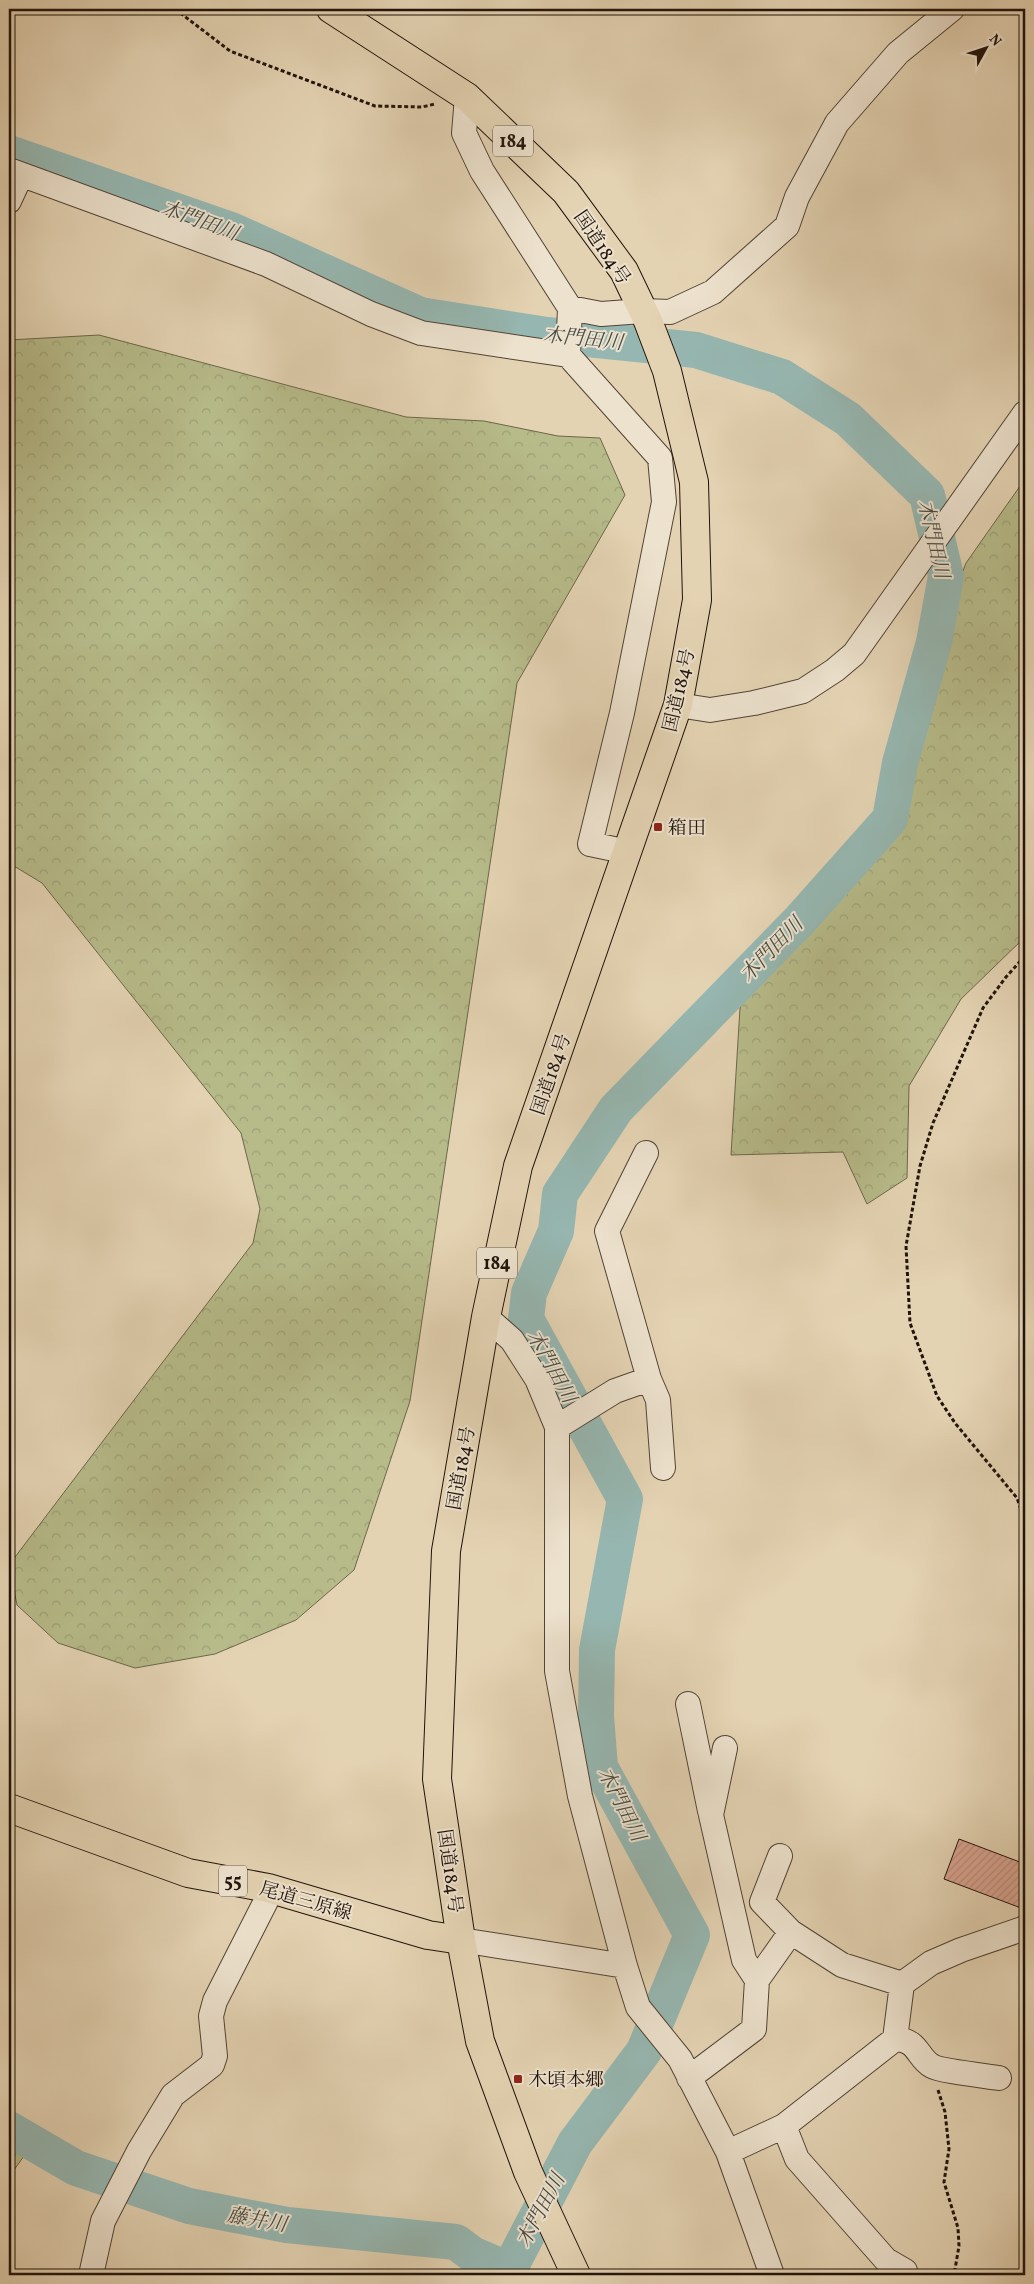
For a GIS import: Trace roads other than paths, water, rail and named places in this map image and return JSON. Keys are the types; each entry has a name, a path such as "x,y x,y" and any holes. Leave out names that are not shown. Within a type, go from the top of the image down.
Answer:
{"main road":[{"name":"国道184号","path":"331,9 358,18 467,97 566,192 624,271 645,316 667,371 694,482 697,600 678,705 518,1166 486,1317 446,1551 437,1779 461,1940 480,2041 528,2172 576,2275"},
{"name":"尾道三原線","path":"9,1808 188,1873 268,1888 428,1935 461,1940"}],"street":[{"path":"570,308 601,314 645,316 670,312 713,292 787,226 798,197 837,123 898,53 952,9"},
{"path":"467,97 464,133 482,171 570,308 568,355"},
{"path":"9,201 15,172 266,264 371,314 421,333 568,355 660,458 664,502 622,713 590,844 628,852"},
{"path":"678,705 710,710 754,704 803,691 836,670 854,654 1025,413"},
{"path":"646,1153 607,1231 649,1379 658,1400 663,1468"},
{"path":"486,1317 512,1340 537,1378 557,1427 556,1671 580,1796 625,1966 638,2007 680,2059 728,2152 772,2275"},
{"path":"557,1427 614,1391 649,1379"},
{"path":"688,1704 744,1960 757,1980"},
{"path":"711,1815 725,1748"},
{"path":"780,1856 762,1902 791,1932 842,1965 902,1984"},
{"path":"90,2275 103,2221 139,2151 173,2096 212,2065 215,2056 211,2016 215,2001 266,1901 268,1888"},
{"path":"895,2039 902,1984 931,1963 961,1950 1025,1928"},
{"path":"689,2078 754,2029 757,1980 791,1932"},
{"path":"461,1940 625,1966"},
{"path":"728,2152 784,2126 895,2039 904,2039 915,2047 932,2066 999,2078"},
{"path":"784,2126 798,2160 886,2260 905,2271"}],"waterway":[{"name":"木門田川","path":"9,153 231,230 420,315 547,335 696,350 782,377 848,419 927,495 946,576 934,642 900,763 890,819 800,920 616,1109 560,1194 556,1231 529,1293 526,1319 625,1499 597,1650 596,1716 600,1767 692,1935 644,2051 575,2143 509,2270"},
{"name":"藤井川","path":"9,2129 76,2168 189,2206 287,2225 456,2242 472,2254 509,2270 511,2275"}],"place":[{"name":"箱田","path":"658,827"},
{"name":"木頃本郷","path":"518,2079"}]}
